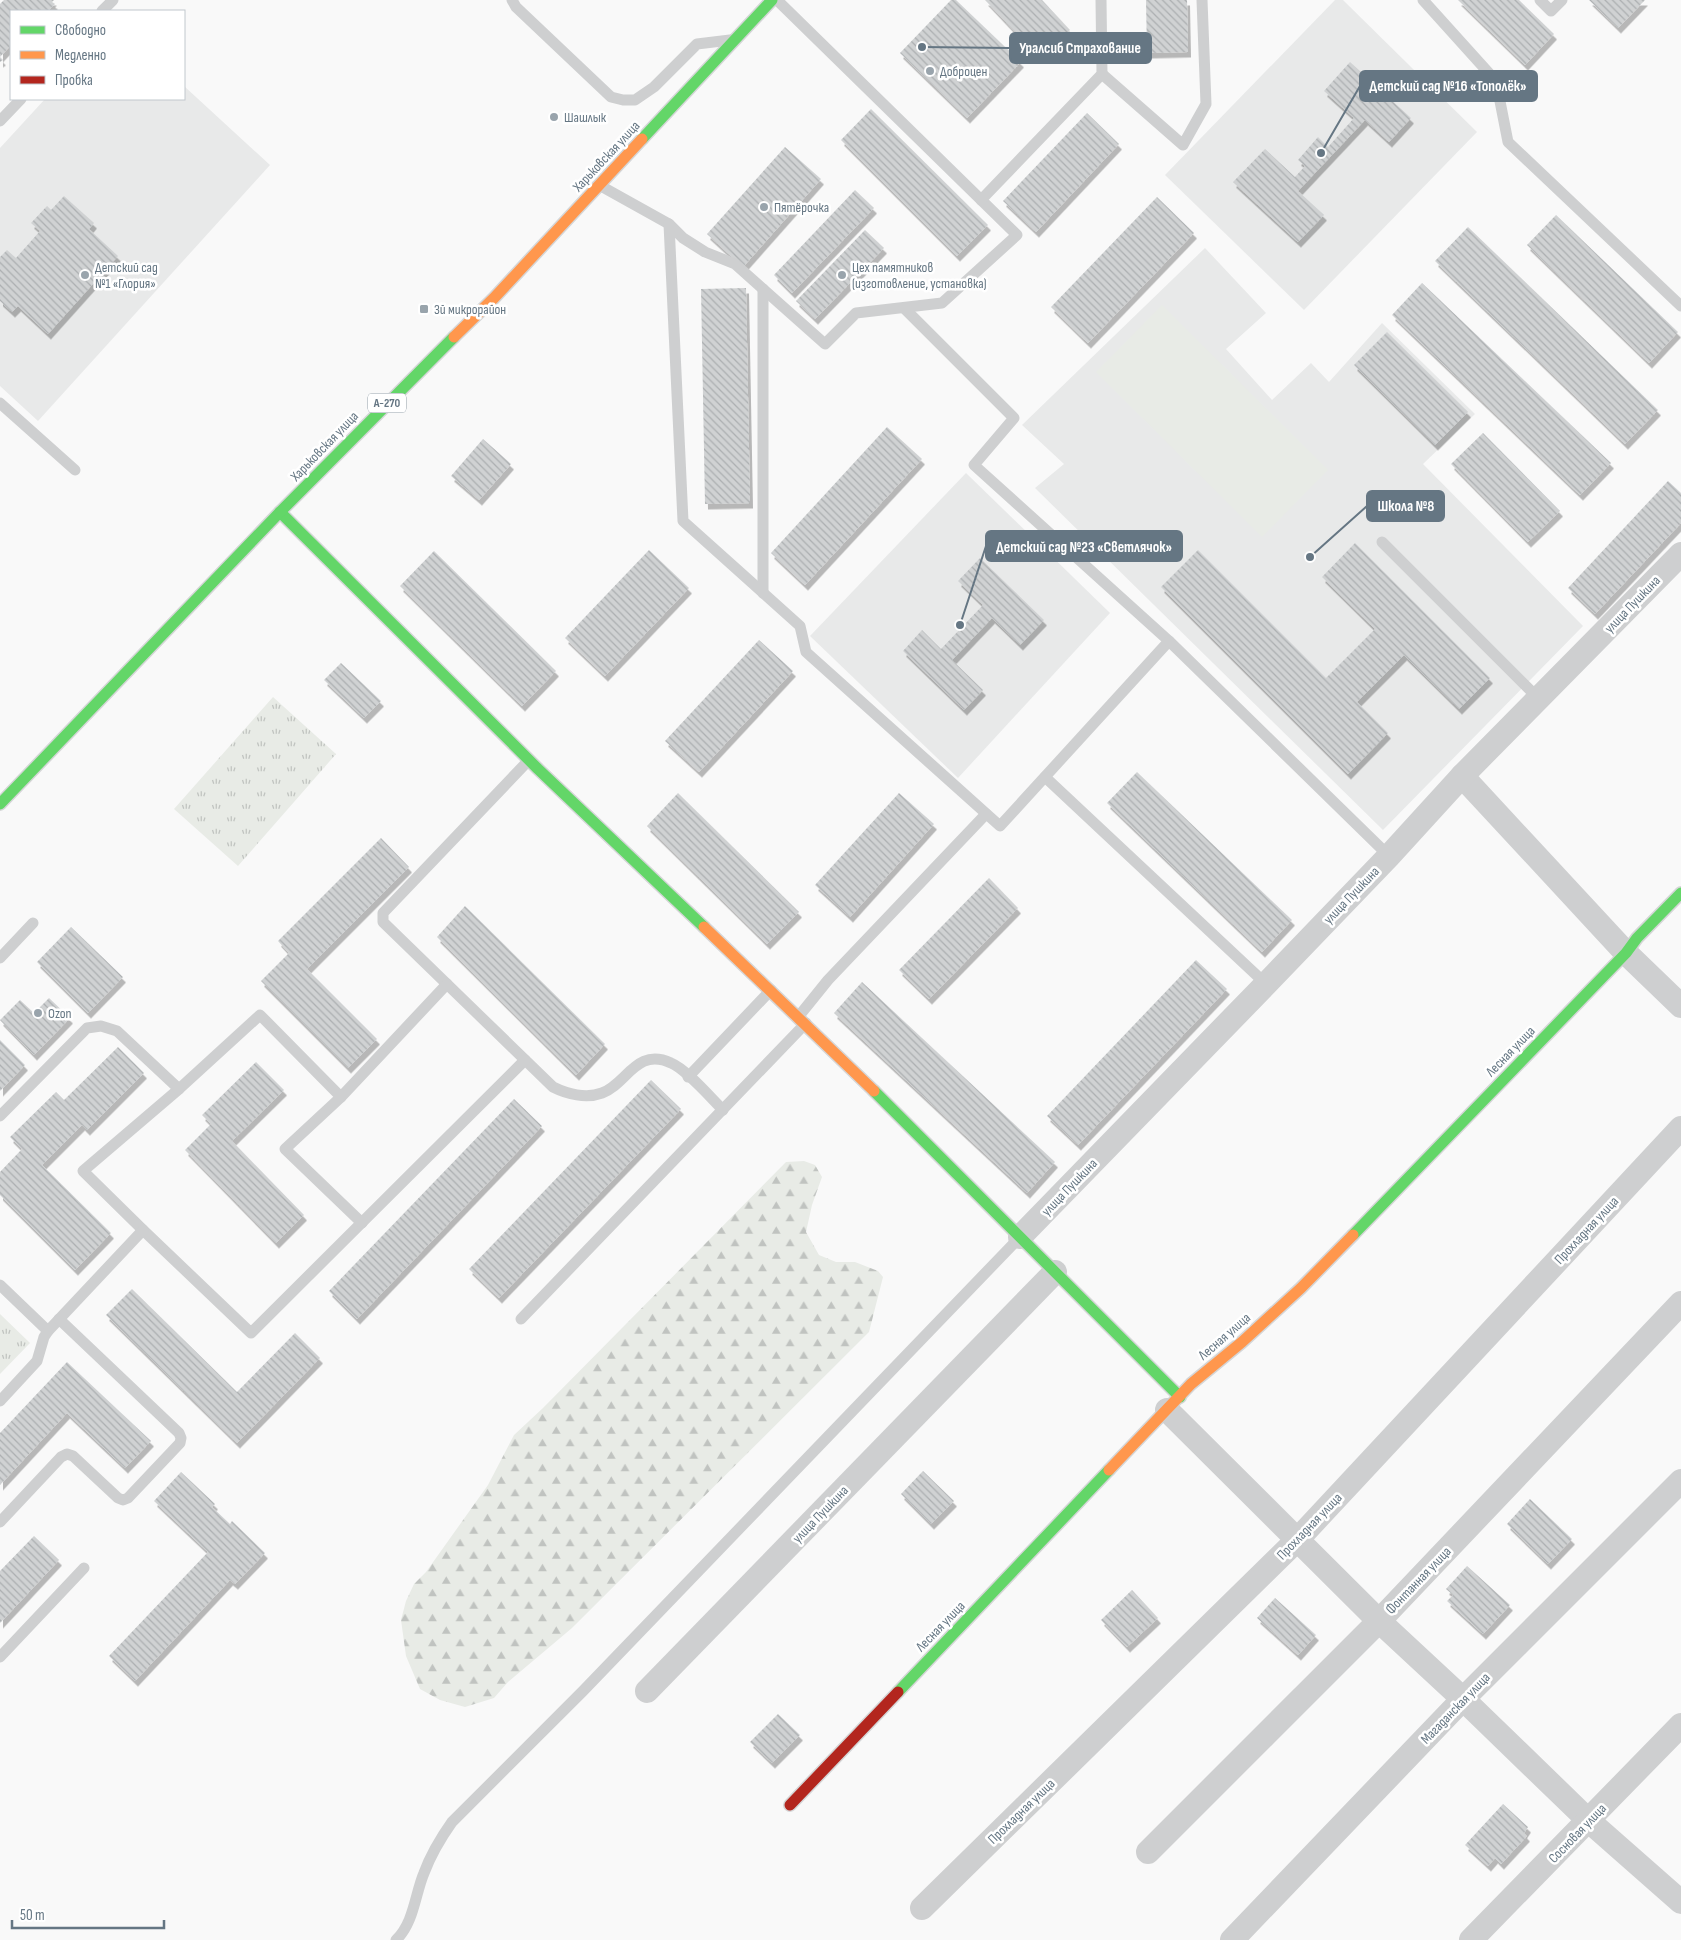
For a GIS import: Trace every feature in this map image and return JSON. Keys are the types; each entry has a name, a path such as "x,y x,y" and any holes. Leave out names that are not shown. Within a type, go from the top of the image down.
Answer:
{"main road":[{"name":"Харьковская улица","path":"0,804 280,512 494,298 772,0"},
{"path":"280,512 530,760 772,990 1056,1272 1174,1403"},
{"name":"Лесная улица","path":"790,1805 1191,1384 1242,1342 1301,1288 1626,953 1637,938 1681,893"}],"street":[{"name":"улица Пушкина","path":"1020,1237 1389,856 1462,776 1681,554"},
{"path":"1462,776 1626,953 1681,1006"},
{"name":"Прохладная улица","path":"922,1908 1298,1540 1681,1128"},
{"name":"улица Пушкина","path":"648,1691 1056,1272"},
{"name":"Фонтанная улица","path":"1148,1852 1379,1622 1681,1303"},
{"path":"1174,1403 1298,1540 1379,1622 1463,1699 1589,1821 1681,1902"},
{"name":"Магаданская улица","path":"1232,1940 1463,1699 1681,1481"},
{"name":"Сосновая улица","path":"1471,1940 1681,1725"}],"lane":[{"path":"103,10 113,0"},
{"path":"512,0 516,7 611,97 623,100 636,100 654,87 696,44 736,39"},
{"path":"599,185 670,224 683,238 705,252 735,264 824,344 856,313 942,303 1017,235 777,0"},
{"path":"981,200 1102,74 1101,0"},
{"path":"1102,74 1183,145 1206,104 1202,0"},
{"path":"1423,0 1496,81 1508,142 1681,306"},
{"path":"1540,0 1551,11 1562,0"},
{"path":"0,121 19,100"},
{"path":"670,224 682,521 800,626 806,652 1000,826 1169,641"},
{"path":"763,289 763,594"},
{"path":"904,308 1014,418 974,465 1169,641 1389,856"},
{"path":"0,403 74,470"},
{"path":"1382,542 1538,699"},
{"path":"530,760 383,913 382,922 553,1087 573,1095 602,1093 614,1086 630,1070 649,1060 663,1060 672,1063 688,1076 722,1110"},
{"path":"1045,777 1266,984"},
{"path":"521,1320 722,1110 802,1020 828,980 986,814"},
{"path":"0,958 33,923"},
{"path":"362,1223 284,1149 341,1097 447,984"},
{"path":"688,1076 772,990"},
{"path":"341,1097 260,1015 179,1089 83,1171 251,1333 525,1060"},
{"path":"0,1116 87,1028 102,1026 117,1031 179,1089"},
{"path":"0,1401 37,1361 44,1337 48,1331 143,1230"},
{"path":"396,1940 408,1922 423,1875 436,1844 452,1822 583,1691 1020,1237"},
{"path":"0,1285 48,1331"},
{"path":"0,1522 61,1457 67,1454 72,1456 118,1498 123,1500 128,1498 180,1443 179,1433 59,1319"},
{"path":"0,1657 84,1568"}],"shaded area":[{"path":"1335,0 1343,0 1477,132 1304,310 1165,175"},
{"name":"Детский сад №1 «Глория»","path":"185,87 270,165 38,421 0,386 0,148 44,100 185,100"},
{"path":"1205,248 1266,313 1226,349 1272,400 1311,363 1329,382 1382,323 1475,414 1423,464 1583,626 1383,830 1035,488 1064,464 1022,425"},
{"path":"966,473 1110,613 958,778 810,636"}],"green space":[{"path":"1162,305 1328,470 1262,537 1096,372"},
{"path":"273,697 336,754 238,866 174,809"},
{"path":"804,1161 815,1165 822,1177 812,1205 806,1232 819,1255 836,1262 855,1262 878,1271 883,1277 869,1332 572,1628 508,1682 494,1698 465,1707 440,1700 420,1689 406,1656 401,1620 406,1601 414,1584 426,1572 488,1485 514,1435 786,1162"},
{"path":"0,1314 30,1343 0,1374"}],"building":[{"path":"4,0 54,0 52,2 55,4 49,10 10,10 10,46 0,57 0,4"},
{"path":"951,0 956,0 1021,62 967,118 900,53"},
{"path":"985,0 1042,0 1070,30 1040,58"},
{"path":"1146,0 1187,0 1188,52 1147,53"},
{"path":"1458,0 1519,0 1554,34 1525,65"},
{"path":"1589,0 1645,0 1618,28"},
{"path":"1350,62 1411,118 1389,142 1365,120 1298,191 1324,215 1298,242 1233,182 1265,149 1295,177 1305,166 1298,160 1318,137 1328,147 1354,118 1324,91"},
{"path":"871,109 988,225 957,256 841,140"},
{"path":"1087,113 1119,144 1036,232 1003,201"},
{"path":"785,147 821,179 743,267 707,234"},
{"path":"855,190 874,208 792,293 774,275"},
{"path":"64,196 94,223 89,229 118,256 48,334 18,306 12,312 0,301 0,257 7,250 16,258 40,231 31,223 47,206 51,210"},
{"path":"1157,197 1194,233 1088,343 1051,307"},
{"path":"1556,215 1678,332 1649,363 1527,245"},
{"path":"1468,227 1658,410 1625,444 1435,261"},
{"path":"865,230 884,248 815,319 796,301"},
{"path":"1422,283 1611,463 1580,495 1392,315"},
{"path":"746,288 750,503 705,504 701,289"},
{"path":"1387,332 1468,412 1435,445 1354,365"},
{"path":"887,427 922,459 805,585 771,553"},
{"path":"1483,433 1560,511 1528,542 1451,464"},
{"path":"483,439 511,464 479,500 451,476"},
{"path":"1668,481 1681,493 1681,523 1595,614 1568,588"},
{"path":"1355,543 1490,678 1459,709 1404,655 1357,702 1388,733 1348,774 1161,587 1198,550 1326,678 1375,629 1322,577"},
{"path":"649,550 689,588 605,676 565,638"},
{"path":"434,551 556,671 522,706 400,586"},
{"path":"980,558 1044,620 1020,645 992,618 952,660 983,690 964,710 903,651 922,630 941,649 983,605 958,581"},
{"path":"759,640 793,671 699,772 665,741"},
{"path":"341,663 381,701 364,718 324,680"},
{"path":"1137,772 1292,920 1262,952 1107,803"},
{"path":"678,793 799,912 767,944 647,826"},
{"path":"899,793 934,824 850,917 815,885"},
{"path":"381,838 409,867 307,969 377,1039 348,1068 261,981 289,953 278,941"},
{"path":"989,878 1018,908 929,999 899,970"},
{"path":"465,906 605,1044 576,1075 437,937"},
{"path":"71,927 123,977 88,1013 37,962"},
{"path":"1196,960 1227,989 1078,1145 1047,1116"},
{"path":"862,982 1055,1162 1027,1193 834,1013"},
{"path":"49,998 70,1018 34,1055 0,1020 20,1000 34,1013"},
{"path":"0,1040 25,1065 0,1091"},
{"path":"118,1047 144,1073 87,1130 82,1125 42,1165 111,1233 75,1270 0,1195 0,1172 22,1149 10,1137 56,1092 64,1100"},
{"path":"256,1062 284,1090 232,1141 304,1215 276,1243 185,1150 211,1124 202,1115"},
{"path":"651,1080 681,1109 499,1298 469,1269"},
{"path":"514,1099 542,1126 357,1319 329,1291"},
{"path":"132,1289 237,1392 295,1333 320,1358 237,1443 106,1315"},
{"path":"67,1362 151,1441 125,1468 67,1413 0,1485 0,1433"},
{"path":"923,1471 954,1501 931,1524 901,1494"},
{"path":"181,1472 215,1504 212,1507 230,1524 232,1521 265,1553 235,1584 230,1580 135,1681 109,1656 208,1552 154,1501"},
{"path":"1530,1499 1572,1539 1548,1564 1507,1524"},
{"path":"34,1536 59,1560 0,1623 0,1571"},
{"path":"1467,1566 1510,1605 1483,1634 1447,1601 1453,1595 1446,1589"},
{"path":"1132,1590 1158,1618 1127,1647 1101,1620"},
{"path":"1275,1598 1316,1635 1298,1655 1257,1618"},
{"path":"778,1714 800,1735 772,1763 750,1742"},
{"path":"1503,1804 1528,1827 1524,1833 1527,1836 1501,1864 1495,1858 1488,1866 1465,1845"}],"traffic: fast":[{"path":"642,139 772,0"},
{"path":"0,804 280,512 454,337"},
{"path":"280,512 538,769 704,927"},
{"path":"1353,1235 1626,953 1637,938 1681,893"},
{"path":"874,1091 1180,1397"},
{"path":"898,1692 1109,1470"}],"traffic: slow":[{"path":"454,337 494,298 642,139"},
{"path":"704,927 874,1091"},
{"path":"1109,1470 1191,1384 1242,1342 1301,1288 1353,1235"}],"traffic: jam":[{"path":"790,1805 898,1692"}],"place":[{"name":"Уралсиб Страхование","path":"922,47"},
{"name":"Доброцен","path":"930,71"},
{"name":"Шашлык","path":"554,117"},
{"name":"Детский сад №16 «Тополёк»","path":"1321,153"},
{"name":"Пятёрочка","path":"764,207"},
{"name":"Детский сад №1 «Глория»","path":"85,275"},
{"name":"Цех памятников (изготовление, установка)","path":"842,275"},
{"name":"3й микрорайон","path":"424,309"},
{"name":"Школа №8","path":"1310,557"},
{"name":"Детский сад №23 «Светлячок»","path":"960,625"},
{"name":"Ozon","path":"38,1013"}]}
